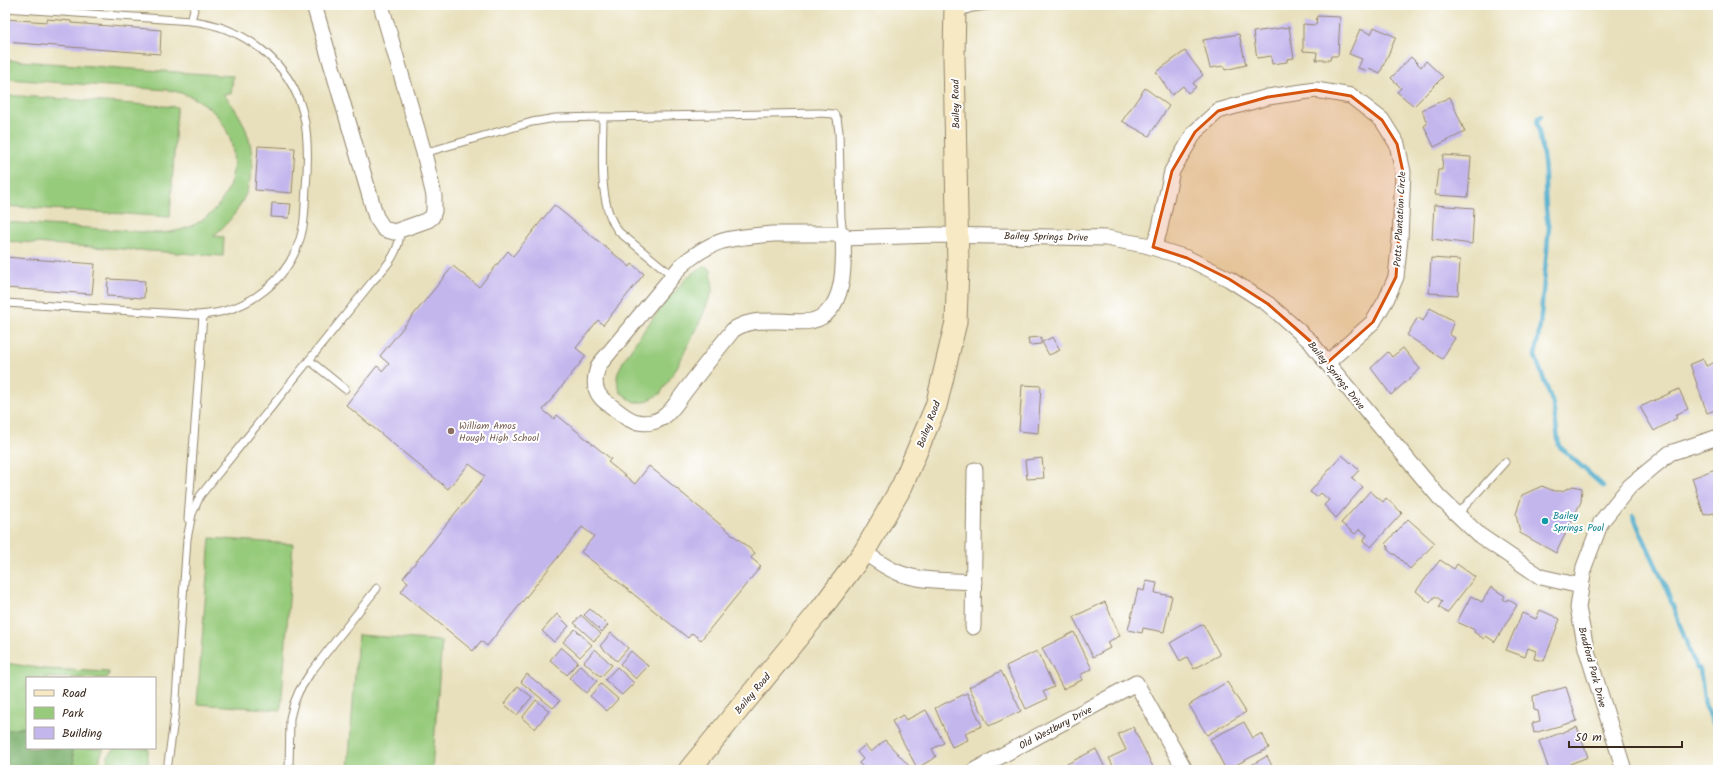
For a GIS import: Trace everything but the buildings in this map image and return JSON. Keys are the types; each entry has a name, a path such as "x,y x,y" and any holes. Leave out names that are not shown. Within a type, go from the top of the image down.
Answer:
{"street":[{"path":"314,5 376,217 384,229 394,232 428,220 434,211 434,196 424,153 381,5"},
{"name":"Bailey Road","path":"689,770 822,609 864,552 902,486 936,406 956,322 958,266 956,235 954,57 955,9"},
{"name":"Potts Plantation Circle","path":"1153,247 1159,232 1172,171 1195,132 1218,111 1268,97 1316,90 1350,96 1382,120 1397,144 1403,172 1400,239 1396,277 1374,322 1327,363"},
{"name":"Bailey Springs Drive","path":"843,236 841,284 833,305 819,318 811,320 750,322 740,325 733,330 672,409 660,419 651,422 639,423 632,421 605,401 597,393 595,374 599,365 681,266 696,252 714,243 736,237 773,234 1106,238 1153,247 1187,258 1230,278 1268,304 1310,341 1439,497 1479,535 1541,577 1581,586"},
{"name":"Bradford Park Drive","path":"1624,770 1586,648 1578,608 1584,567 1601,522 1630,486 1670,453 1718,437"},
{"path":"973,627 975,470"},
{"path":"864,552 900,574 924,579 974,582"},
{"name":"Old Westbury Drive","path":"975,770 1136,684 1185,770"}],"lane":[{"path":"191,21 195,5"},
{"path":"955,9 995,5"},
{"path":"5,8 206,22 224,27 247,38 267,52 279,66 299,99 303,113 307,150 303,227 299,241 284,271 274,283 251,301 222,312 203,315 5,303"},
{"path":"424,153 532,122 556,118 834,114 837,118 839,132 841,218 843,236"},
{"path":"603,117 603,166 605,192 612,224 619,232 673,276"},
{"path":"187,539 192,514 200,496 370,283 390,262 398,246 400,230"},
{"path":"168,763 175,713 203,315"},
{"path":"309,360 345,389"},
{"path":"1457,515 1505,462"},
{"path":"289,770 288,752 290,718 299,691 311,672 377,588"}],"highlighted area":[{"path":"1316,90 1351,96 1382,120 1397,144 1403,172 1396,277 1373,322 1327,363 1310,341 1268,304 1229,279 1187,258 1153,247 1172,171 1195,132 1218,111 1268,97"}],"green space":[{"path":"5,60 233,76 231,94 223,94 237,111 246,130 251,149 252,168 248,186 241,204 229,221 213,236 224,237 223,256 5,241 5,222 157,233 189,227 212,212 227,191 233,167 231,142 219,119 198,100 168,90 5,79"},
{"path":"5,95 177,107 170,217 5,206"},
{"path":"705,266 711,270 713,289 702,317 676,369 660,394 645,402 634,402 620,392 617,377 626,357 676,289 688,277"},
{"path":"210,538 293,544 281,710 197,704"},
{"path":"358,635 442,641 432,770 348,770"},
{"path":"5,663 45,669 109,672 108,677 26,677 26,727 5,731"},
{"path":"26,727 26,749 71,749 76,770 5,770 5,731"},
{"path":"71,749 104,749 100,757 99,770 76,770"},
{"path":"114,749 148,749 148,770 106,770 108,756"}],"waterway":[{"path":"1541,116 1537,121 1545,170 1546,210 1549,227 1540,326 1535,356 1553,404 1559,446 1603,486"},
{"path":"1633,516 1665,585 1696,667 1700,669 1705,705 1718,733"}],"place":[{"name":"William Amos Hough High School","path":"451,431"},
{"name":"Bailey Springs Pool","path":"1545,521"}]}
